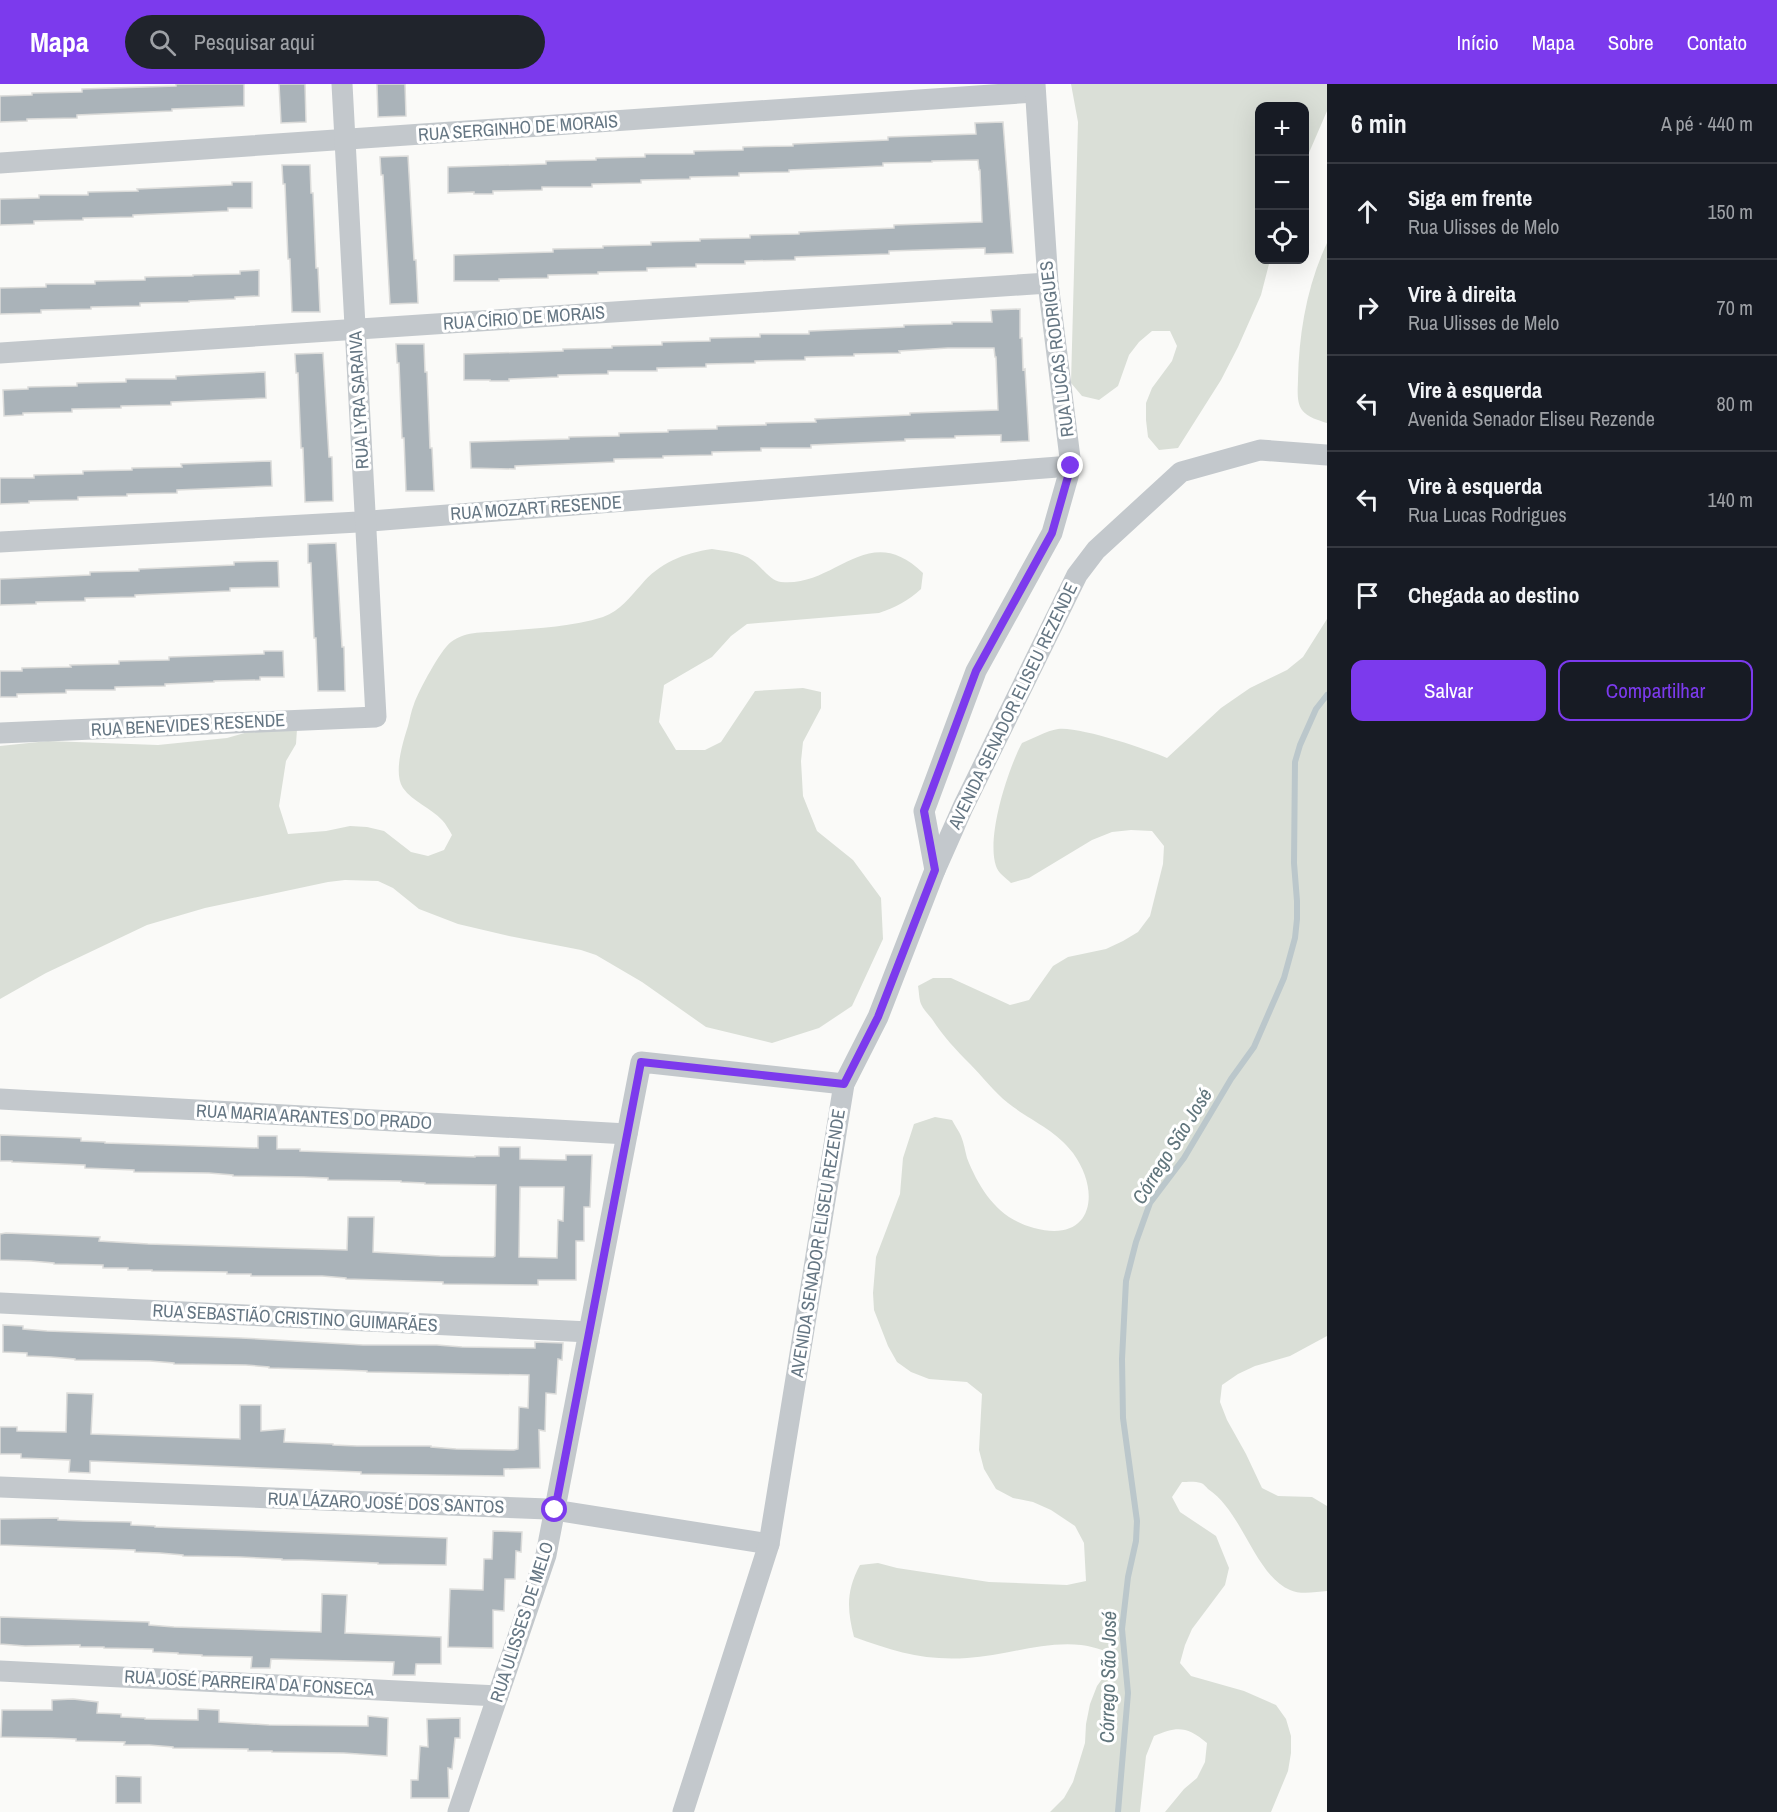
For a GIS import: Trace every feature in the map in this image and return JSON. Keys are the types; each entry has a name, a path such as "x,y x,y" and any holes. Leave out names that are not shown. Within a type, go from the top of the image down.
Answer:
{"street":[{"name":"RUA LYRA SARAIVA","path":"342,84 376,717"},
{"name":"RUA SERGINHO DE MORAIS","path":"0,163 1035,88"},
{"name":"RUA LUCAS RODRIGUES","path":"935,870 924,811 976,671 1052,533 1071,466 1048,283 1035,88"},
{"name":"RUA CÍRIO DE MORAIS","path":"0,353 1048,283"},
{"name":"AVENIDA SENADOR ELISEU REZENDE","path":"683,1812 769,1544 844,1084 878,1017 935,870 969,796 1077,575 1096,550 1181,472 1260,450 1327,455"},
{"name":"RUA MOZART RESENDE","path":"0,542 366,521 1071,466"},
{"name":"RUA BENEVIDES RESENDE","path":"0,734 376,717"},
{"name":"RUA ULISSES DE MELO","path":"458,1812 546,1555 641,1062 844,1084"},
{"name":"RUA MARIA ARANTES DO PRADO","path":"0,1100 627,1134"},
{"name":"RUA SEBASTIÃO CRISTINO GUIMARÃES","path":"0,1304 589,1332"},
{"name":"RUA LÁZARO JOSÉ DOS SANTOS","path":"0,1487 555,1510 769,1544"},
{"name":"RUA JOSÉ PARREIRA DA FONSECA","path":"0,1671 498,1696"}],"shaded area":[{"path":"1071,84 1327,84 1327,111 1309,153 1309,102 1255,102 1255,264 1269,264 1261,295 1238,347 1221,380 1178,448 1159,450 1148,437 1146,420 1146,403 1152,388 1172,361 1177,346 1170,331 1152,331 1139,342 1129,355 1118,386 1099,400 1082,396 1071,383 1078,122"},
{"path":"1327,243 1327,423 1304,412 1300,407 1298,391 1300,344 1305,309 1314,276"},
{"path":"712,549 748,557 773,579 781,582 800,581 818,576 868,554 885,552 903,558 923,573 921,589 902,603 879,613 747,624 731,636 712,657 664,685 659,722 676,750 705,750 721,742 755,691 803,688 821,692 821,708 803,742 801,761 803,796 817,831 853,860 881,898 883,939 852,1006 819,1028 772,1043 706,1027 642,982 596,955 458,924 419,909 393,888 378,881 328,882 205,908 147,925 46,973 0,999 0,746 48,741 158,745 227,738 262,728 297,729 296,744 286,761 279,806 288,834 326,831 350,826 367,827 384,831 411,852 428,856 444,850 452,835 438,816 403,788 400,782 399,766 414,704 430,671 447,646 457,638 470,634 554,627 603,617 620,607 648,577 664,565 682,556"},
{"path":"1327,619 1327,1336 1290,1356 1255,1366 1238,1374 1222,1385 1220,1402 1262,1488 1278,1496 1312,1497 1327,1506 1327,1591 1298,1592 1278,1582 1257,1557 1231,1512 1202,1483 1182,1482 1172,1497 1180,1512 1216,1536 1229,1568 1225,1585 1192,1629 1180,1663 1191,1676 1244,1691 1276,1705 1286,1719 1291,1736 1288,1771 1271,1812 1165,1812 1184,1789 1197,1778 1205,1762 1207,1743 1194,1733 1182,1729 1169,1730 1154,1736 1146,1756 1140,1812 1050,1812 1064,1798 1073,1782 1085,1743 1090,1704 1097,1686 1108,1671 1112,1653 1097,1648 1066,1644 995,1655 937,1658 896,1651 854,1637 850,1618 850,1592 860,1565 878,1563 989,1582 1067,1585 1086,1581 1084,1543 1075,1526 1051,1510 1033,1502 1013,1498 996,1489 984,1469 979,1450 982,1394 967,1382 929,1379 911,1372 897,1362 874,1310 876,1257 900,1194 903,1158 914,1124 935,1117 952,1120 961,1136 967,1158 978,1182 1001,1211 1022,1224 1054,1231 1069,1229 1079,1222 1086,1212 1089,1199 1082,1168 1073,1153 1059,1138 1003,1099 993,1089 955,1048 922,1006 918,986 933,978 951,978 1010,1005 1029,1000 1053,966 1068,957 1106,949 1123,941 1138,932 1150,916 1163,864 1164,846 1152,831 1112,832 1092,840 1029,878 1011,883 998,871 994,853 996,821 1005,786 1022,743 1049,731 1068,729 1112,739 1167,758 1221,708 1250,688 1287,670 1303,657"}],"building":[{"path":"176,84 244,84 244,106 77,115 77,118 0,122 0,96 82,92 82,89 176,86"},
{"path":"279,84 305,84 306,122 281,123"},
{"path":"377,84 405,84 406,116 378,117"},
{"path":"1003,122 1013,253 985,254 985,248 889,251 889,254 795,257 795,260 745,261 745,264 696,264 696,267 647,268 647,271 548,275 548,278 454,281 454,255 553,252 553,249 651,245 651,242 750,238 750,235 894,228 894,225 982,222 980,170 978,160 883,163 883,166 739,173 739,176 641,180 641,183 592,184 592,187 542,187 542,190 493,191 493,194 474,194 474,192 448,193 448,167 546,164 546,161 743,150 743,147 888,140 888,137 976,134 975,123"},
{"path":"408,156 418,303 390,304 380,157"},
{"path":"282,165 310,165 320,312 292,312"},
{"path":"232,182 252,182 252,208 0,225 0,199 232,185"},
{"path":"259,270 259,296 189,302 140,303 140,306 41,310 41,313 0,314 0,288 46,287 46,284 95,284 95,281 145,280 145,277 240,274 240,271"},
{"path":"1020,309 1020,338 1022,338 1023,370 1025,369 1029,441 1001,442 1001,435 955,436 955,438 811,445 811,448 761,448 761,451 712,452 712,455 614,459 614,462 515,466 515,469 471,468 470,442 619,436 619,433 717,429 717,426 816,422 815,419 998,410 996,357 994,348 948,348 899,351 900,353 854,354 854,356 805,357 805,360 706,364 706,367 657,368 657,371 608,371 608,374 558,375 558,377 490,381 464,380 464,354 662,345 662,342 710,341 710,338 760,337 760,334 809,334 809,331 952,324 952,322 992,322 991,310"},
{"path":"396,344 424,344 434,491 406,491"},
{"path":"323,353 329,457 332,457 333,501 305,502 295,354"},
{"path":"265,372 266,398 171,402 171,405 72,409 72,412 23,413 23,415 4,416 3,390 77,386 77,383 126,382 126,379 176,379 176,376"},
{"path":"271,461 272,486 177,490 177,493 78,497 78,500 0,504 0,478 34,478 34,475 83,474 83,471 182,467 181,464"},
{"path":"336,543 345,691 318,691 308,544"},
{"path":"278,561 279,587 230,588 230,591 85,598 85,601 0,605 0,579 234,565 234,562"},
{"path":"264,651 283,651 284,677 165,684 165,686 115,687 115,690 66,690 66,693 17,694 17,697 0,697 0,671 71,667 70,665 119,664 119,661 169,660 169,657 264,654"},
{"path":"0,1135 81,1138 81,1141 105,1143 258,1148 258,1136 277,1136 277,1149 300,1149 300,1151 475,1157 499,1156 499,1147 520,1147 520,1159 566,1160 566,1155 592,1155 590,1207 584,1207 584,1241 576,1241 576,1280 538,1280 538,1285 443,1284 443,1282 346,1279 322,1276 251,1276 251,1274 227,1274 227,1272 128,1270 128,1268 103,1268 103,1265 0,1260 0,1234 6,1233 100,1237 99,1241 148,1244 347,1250 348,1217 374,1217 373,1252 493,1257 495,1256 496,1185 134,1172 134,1170 85,1168 85,1165 0,1161","holes":["520,1187 564,1187 563,1221 558,1220 557,1258 519,1257"]},
{"path":"3,1325 47,1331 363,1345 535,1348 535,1342 563,1343 562,1360 558,1359 556,1394 546,1393 545,1431 539,1430 540,1468 504,1469 504,1476 361,1474 361,1472 90,1461 90,1473 69,1472 70,1460 21,1458 21,1454 0,1454 0,1427 17,1427 17,1431 66,1432 67,1393 93,1394 91,1434 240,1439 240,1405 261,1405 261,1431 285,1429 284,1442 514,1450 518,1449 519,1407 528,1408 529,1375 367,1372 27,1356 27,1353 3,1352"},
{"path":"58,1518 58,1520 131,1522 131,1525 155,1527 447,1538 446,1565 183,1556 135,1552 135,1550 0,1545 0,1519"},
{"path":"493,1531 522,1532 521,1552 516,1551 515,1579 505,1579 504,1611 493,1610 493,1648 448,1647 450,1589 483,1590 484,1559 492,1559"},
{"path":"322,1594 347,1595 345,1633 441,1637 441,1664 416,1664 415,1675 393,1675 394,1662 271,1659 270,1668 251,1668 252,1657 202,1656 153,1652 153,1649 80,1647 80,1645 0,1644 0,1617 149,1622 149,1625 174,1627 321,1632"},
{"path":"73,1699 98,1702 97,1713 121,1714 121,1717 145,1719 198,1720 198,1709 219,1710 219,1722 269,1725 368,1726 368,1716 388,1718 387,1756 248,1751 248,1749 173,1748 124,1745 125,1742 1,1737 2,1710 52,1710 52,1700"},
{"path":"460,1718 460,1738 455,1738 452,1769 448,1768 449,1798 411,1798 411,1780 418,1780 420,1746 428,1747 427,1719"},
{"path":"116,1776 141,1777 141,1803 116,1803"}],"waterway":[{"name":"Córrego São José","path":"1118,1812 1128,1693 1122,1629 1137,1521 1123,1418 1122,1359 1126,1281 1136,1242 1150,1203 1184,1158 1231,1079 1254,1047 1284,978 1295,938 1297,919 1294,863 1295,762 1316,709 1327,695"}],"route":[{"path":"555,1510 641,1062 844,1084 878,1017 935,870 924,811 976,671 1052,533 1071,466"}]}
